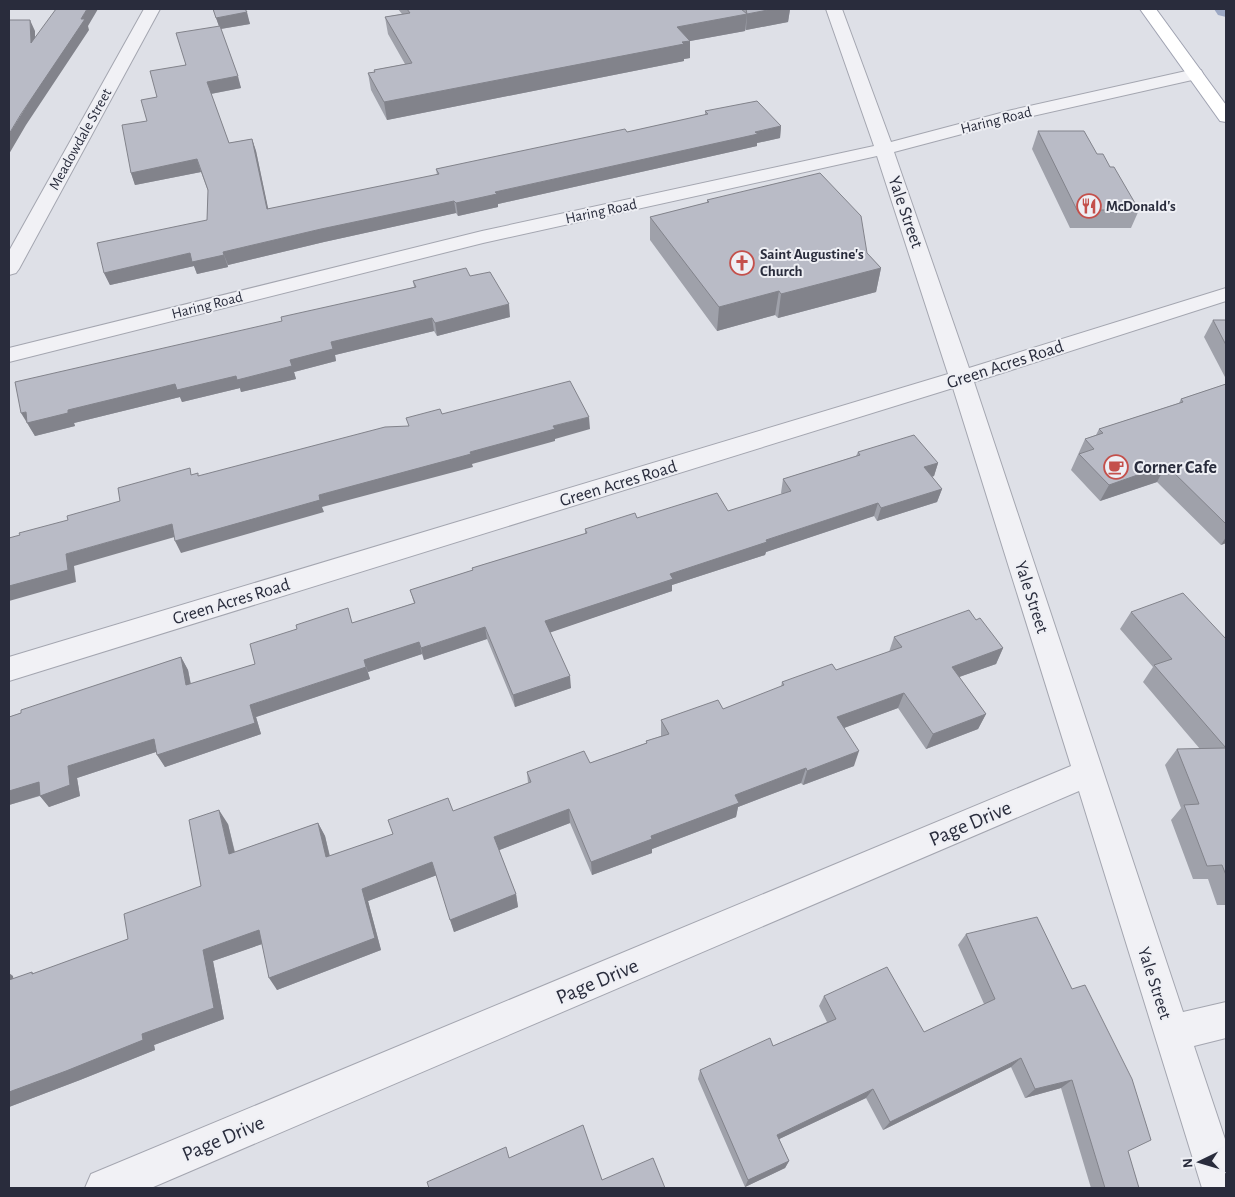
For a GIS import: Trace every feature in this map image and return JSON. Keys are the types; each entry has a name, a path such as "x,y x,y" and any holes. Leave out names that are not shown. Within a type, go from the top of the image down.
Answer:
{"main road":[{"path":"1148,9 1226,117"}],"street":[{"name":"Meadowdale Street","path":"9,269 152,9"},
{"name":"Yale Street","path":"834,9 884,149 961,378 1222,1188"},
{"name":"Haring Road","path":"9,355 482,237 884,149 1012,116 1195,74"},
{"name":"Green Acres Road","path":"9,669 961,378 1226,294"},
{"name":"Page Drive","path":"105,1188 1088,773"},
{"path":"1171,1033 1226,1020"}],"building":[{"path":"56,9 87,9 81,19 85,19 9,134 9,20 30,20 31,43"},
{"path":"213,9 245,9 247,12 216,18"},
{"path":"407,9 741,9 747,14 677,27 690,41 682,42 684,44 384,102 368,73 375,72 374,70 412,63 385,17 410,13"},
{"path":"746,9 773,9 747,14"},
{"path":"220,26 238,76 207,82 229,143 252,139 267,209 439,174 436,169 625,129 627,132 708,114 705,111 757,101 781,126 755,132 758,134 495,192 497,194 456,203 454,201 321,229 223,252 224,255 192,262 190,253 104,273 97,243 207,220 208,190 197,159 131,173 122,125 147,121 141,100 157,97 150,71 186,65 176,33"},
{"path":"1038,131 1084,131 1097,154 1103,154 1110,167 1114,167 1139,210 1077,210"},
{"path":"820,173 861,216 867,253 881,268 781,294 779,291 719,307 650,217 709,202 707,200"},
{"path":"466,268 470,276 490,272 509,304 435,323 432,318 331,342 333,349 290,360 292,366 237,380 236,376 177,390 175,384 68,410 68,413 27,423 26,412 21,413 15,382 282,321 281,317 416,287 413,281"},
{"path":"1213,320 1226,320 1226,345"},
{"path":"570,381 589,417 553,426 555,429 470,452 471,454 319,495 320,500 175,541 172,524 66,554 68,570 9,586 9,538 20,535 19,533 68,520 67,516 120,501 118,488 190,468 191,475 198,473 198,476 385,427 409,426 406,418 440,409 442,414"},
{"path":"1226,384 1226,524 1166,465 1109,485 1079,454 1094,449 1085,439 1103,433 1099,429 1183,402 1181,399"},
{"path":"914,435 938,463 924,467 942,489 881,508 878,503 766,540 767,542 670,574 673,579 545,621 570,676 513,695 485,627 421,648 419,642 364,660 366,667 250,705 255,723 157,755 154,739 68,766 70,785 40,796 39,782 9,791 9,717 21,713 21,710 181,657 186,685 255,664 250,644 297,629 296,625 348,608 352,623 415,603 410,590 473,570 472,568 587,533 585,529 635,513 637,518 717,493 728,511 791,491 783,479 860,455 858,452"},
{"path":"1183,593 1226,639 1226,748 1154,665 1172,659 1131,612"},
{"path":"969,610 976,620 980,618 1003,648 952,667 986,714 933,734 904,693 837,717 859,751 807,771 806,768 735,795 739,803 651,836 652,839 591,862 569,809 494,837 516,894 450,920 432,862 362,889 375,938 269,978 259,930 203,950 214,1008 142,1034 143,1040 9,1092 9,980 32,972 32,974 128,939 124,914 201,886 189,820 219,810 229,854 318,823 326,857 393,834 388,820 448,798 453,811 531,782 527,772 584,751 590,763 647,743 646,741 669,734 661,720 718,700 723,709 784,685 782,682 832,664 836,670 902,647 894,637"},
{"path":"1226,748 1226,875 1222,865 1207,866 1184,805 1199,804 1177,749"},
{"path":"1037,917 1072,989 1085,985 1132,1079 1151,1140 1128,1151 1139,1188 1105,1188 1072,1080 1035,1089 1021,1058 890,1122 873,1089 777,1135 789,1161 748,1180 700,1070 770,1038 773,1046 836,1019 824,996 887,967 924,1032 995,999 966,934"},
{"path":"583,1125 602,1180 653,1158 665,1188 429,1188 427,1182 506,1147 509,1158"}],"place":[{"name":"McDonald's","path":"1089,206"},
{"name":"Saint Augustine's Church","path":"742,263"},
{"name":"Corner Cafe","path":"1116,467"}]}
